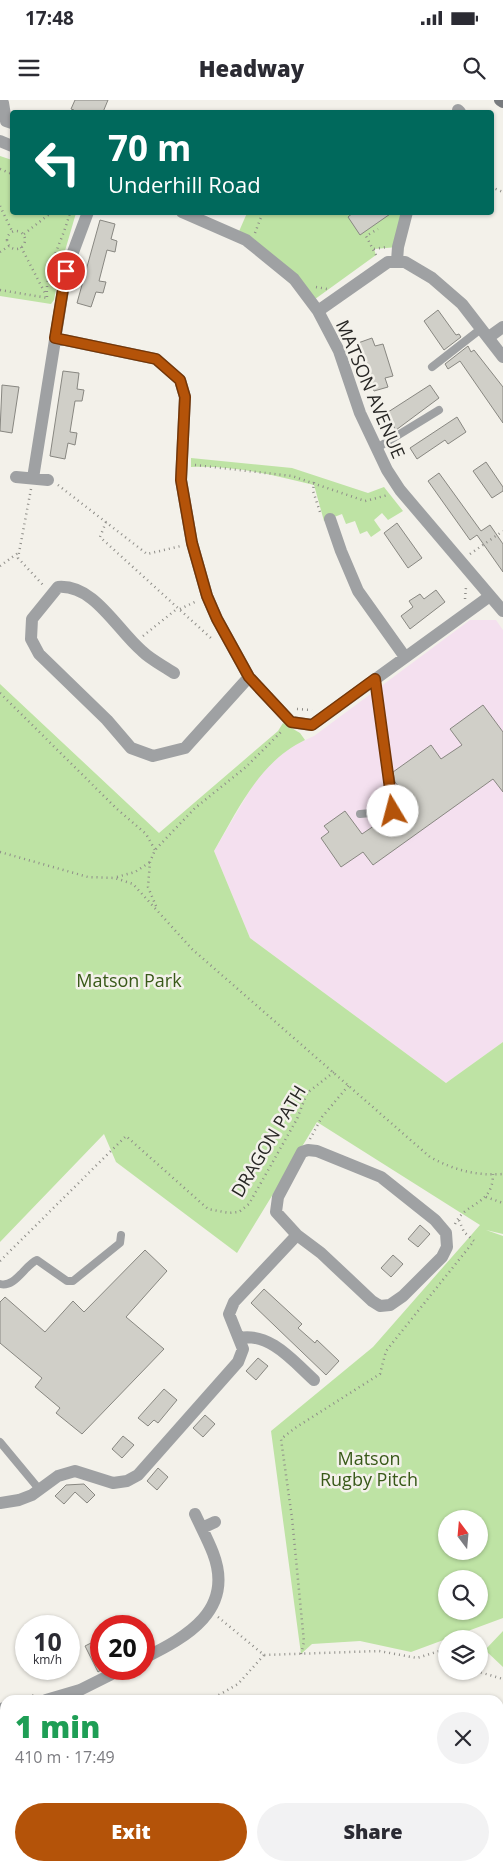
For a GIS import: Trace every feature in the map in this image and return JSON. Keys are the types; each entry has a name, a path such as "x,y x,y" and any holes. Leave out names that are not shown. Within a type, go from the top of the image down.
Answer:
{"street":[{"path":"3,103 6,121 10,122"},
{"path":"33,478 66,271 87,215"},
{"name":"MATSON AVENUE","path":"192,215 255,239 294,280 318,311 339,351 360,413 400,490 503,611"},
{"path":"397,261 398,247 406,215"},
{"path":"318,311 388,262 397,261 412,265 432,278 462,304 486,333 503,358"},
{"path":"486,333 503,327"},
{"path":"55,338 156,359 180,380 185,397 181,466 192,543 207,596 217,619 249,677 291,722 312,725 490,596"},
{"path":"16,477 48,480"},
{"path":"330,519 358,591 405,657"},
{"path":"174,673 142,652 90,596 69,586 58,587 32,620 31,638 38,654 107,720 131,748 154,756 185,748 249,677"},
{"path":"308,1150 317,1151 381,1177 442,1227 446,1233 447,1247 442,1257 403,1296 390,1305 380,1306 372,1301 322,1253 297,1235 276,1212 276,1204 302,1152 308,1150"},
{"path":"0,1503 19,1500 32,1495 58,1476 75,1471 113,1483 127,1482 138,1475 238,1362 243,1349 229,1314 234,1302 297,1235"},
{"path":"239,1338 252,1336 263,1338 292,1359 314,1380"},
{"path":"155,1652 191,1632 211,1610 216,1595 217,1569 213,1554 195,1514"},
{"path":"202,1528 215,1522"},
{"path":"63,1695 80,1690 100,1680"}],"lane":[{"path":"432,368 486,333"},
{"path":"377,448 439,410"},
{"path":"360,814 393,811 375,679"},
{"path":"0,1284 8,1284 37,1260 67,1281 73,1281 120,1243 121,1235"},
{"path":"0,1442 39,1489"}],"path":[{"path":"0,206 12,231"},
{"path":"24,234 48,215"},
{"path":"47,297 46,282 48,270 69,215"},
{"path":"255,239 261,215"},
{"path":"368,235 378,229"},
{"path":"12,231 20,231 24,234"},
{"path":"9,246 7,238 12,231"},
{"path":"366,231 368,235 366,236 382,266"},
{"path":"9,246 16,249 22,247 25,243 24,234"},
{"path":"0,252 9,246"},
{"path":"22,247 47,297"},
{"path":"374,249 381,248"},
{"path":"311,283 321,289 332,289"},
{"path":"0,290 61,301"},
{"path":"181,466 200,464 292,476 365,501 400,490"},
{"path":"33,478 18,558 52,595"},
{"path":"48,480 147,554 192,543"},
{"path":"106,522 100,537 218,645"},
{"path":"461,561 503,531"},
{"path":"0,566 18,553"},
{"path":"134,643 179,608 207,596"},
{"path":"0,693 117,809 146,834 155,850"},
{"path":"157,910 148,887 150,862 155,850 195,808 246,767 291,722"},
{"path":"0,852 88,877 115,878 133,884 192,949 430,1157 455,1170 503,1174"},
{"path":"115,878 135,872 150,862"},
{"name":"DRAGON PATH","path":"0,1261 126,1136 208,1210 229,1213 239,1212 249,1204 297,1119 307,1093 334,1072"},
{"path":"308,1150 307,1143 322,1117 349,1085"},
{"path":"301,1654 304,1642 282,1440 295,1428 380,1374 386,1351 474,1241 464,1232 458,1218 486,1197 493,1183 493,1174"},
{"path":"486,1197 503,1203"},
{"path":"214,1613 264,1654 379,1651 417,1658 438,1651"},
{"path":"219,1695 238,1684 264,1654"},
{"path":"488,1675 503,1679"}],"shaded area":[{"path":"470,620 496,620 503,630 503,1042 446,1083 250,938 214,851 257,778 288,748 314,736"}],"green space":[{"path":"0,156 10,159 10,215 75,215 60,268 54,300 51,304 0,296"},
{"path":"246,215 406,215 398,247 374,249 376,255 311,302 237,236"},
{"path":"191,458 292,468 368,493 384,487 403,511 388,520 382,513 374,520 381,530 371,537 367,531 360,534 355,521 346,524 342,514 324,521 314,485 238,469 191,467"},
{"name":"Matson Park","path":"0,684 159,833 278,731 283,723 300,733 305,740 289,749 262,774 241,804 214,851 250,938 446,1083 503,1042 503,1234 486,1230 503,1236 503,1618 471,1630 438,1630 438,1642 411,1652 360,1641 312,1644 301,1654 271,1431 373,1347 480,1225 317,1122 237,1253 116,1162 104,1134 0,1242"},
{"path":"503,1631 503,1667 488,1653 488,1647"}],"building":[{"path":"75,100 108,100 104,110 71,109"},
{"path":"350,215 389,215 360,235 348,217"},
{"path":"100,220 115,224 111,239 117,241 115,252 107,250 99,281 106,282 103,293 96,292 91,307 77,303"},
{"path":"438,310 456,335 459,334 461,337 444,350 424,321"},
{"path":"372,338 375,346 383,344 393,376 385,378 388,387 374,391 358,343"},
{"path":"468,346 471,352 474,350 503,387 503,423 460,361 448,369 445,364"},
{"path":"63,371 79,373 77,389 84,390 82,401 75,401 70,432 77,433 75,445 68,443 65,459 50,456"},
{"path":"2,385 19,387 12,433 0,431"},
{"path":"430,385 439,398 396,430 385,414"},
{"path":"457,417 466,432 448,444 445,440 417,459 410,448"},
{"path":"486,462 503,487 503,491 492,498 473,471"},
{"path":"439,473 481,531 490,525 503,544 503,572 477,535 470,540 428,481"},
{"path":"397,523 422,558 408,568 384,533"},
{"path":"436,590 445,602 410,629 401,616 413,607 409,601 420,594 424,599"},
{"path":"483,705 503,732 503,792 493,779 373,865 363,852 341,867 321,838 329,832 324,826 345,811 362,834 387,817 397,815 398,809 409,801 395,782 393,772 431,745 441,759 462,745 450,729"},
{"path":"420,1225 430,1234 418,1247 408,1239"},
{"path":"145,1250 167,1271 126,1317 164,1349 82,1434 56,1413 60,1408 35,1387 42,1378 0,1343 0,1302 5,1297 45,1332 73,1301 84,1312"},
{"path":"393,1255 403,1264 391,1277 381,1268"},
{"path":"264,1289 302,1324 298,1328 315,1343 317,1340 339,1361 326,1375 251,1303"},
{"path":"258,1358 268,1366 256,1380 246,1371"},
{"path":"164,1389 177,1400 158,1423 154,1420 148,1426 138,1418"},
{"path":"205,1415 215,1424 203,1437 193,1428"},
{"path":"123,1436 134,1445 122,1458 112,1449"},
{"path":"158,1468 168,1477 157,1490 147,1481"},
{"path":"84,1484 95,1495 87,1503 75,1492 64,1504 55,1496 66,1485"},
{"path":"90,1644 90,1656 85,1646"}],"route":[{"path":"66,271 55,338 156,359 180,380 185,397 181,480 196,559 207,596 217,619 249,677 291,722 312,725 375,679 393,811"}],"park label":[{"name":"Matson Rugby Pitch","path":"369,1468"}]}
